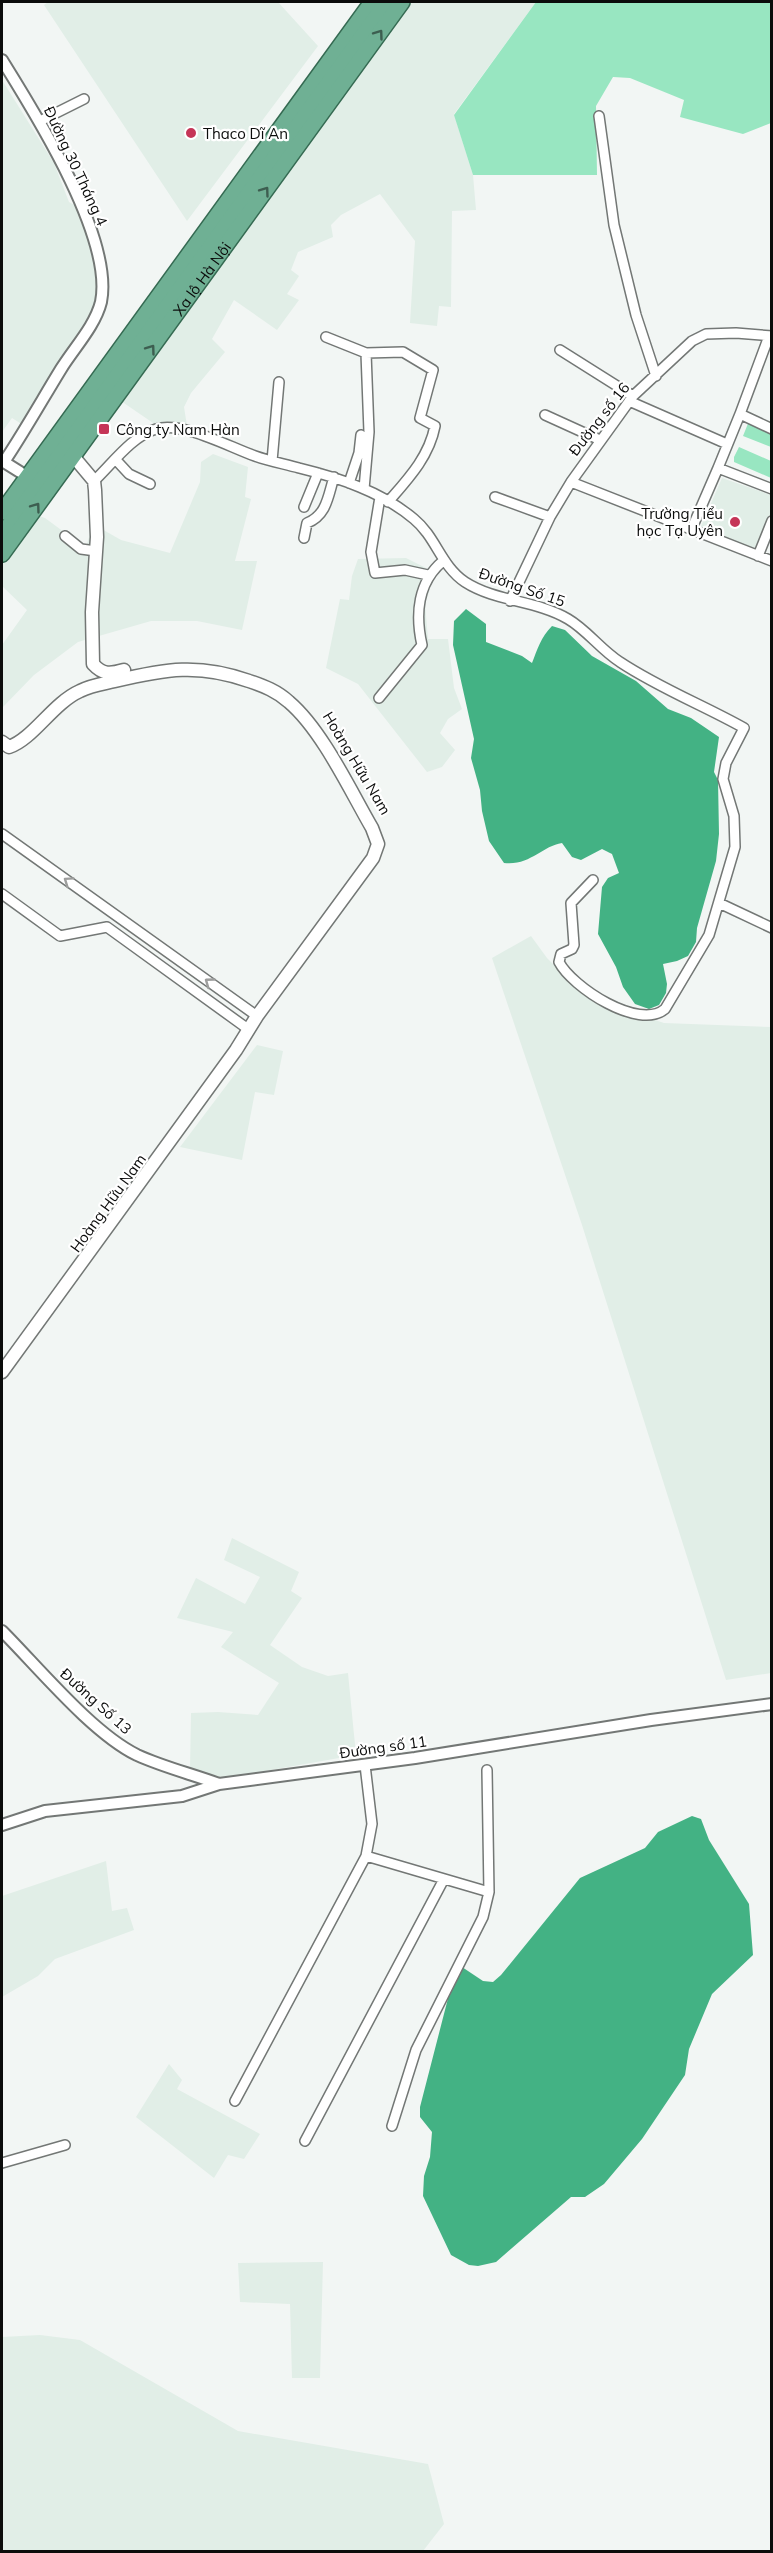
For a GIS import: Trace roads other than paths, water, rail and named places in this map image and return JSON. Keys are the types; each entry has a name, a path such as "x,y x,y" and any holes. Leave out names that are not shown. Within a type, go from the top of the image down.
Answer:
{"highway":[{"name":"Xa lộ Hà Nội","path":"2,512 23,475 279,122 362,2"},
{"name":"Xa lộ Hà Nội","path":"279,122 372,2"},
{"name":"Xa lộ Hà Nội","path":"357,54 387,2"},
{"name":"Xa lộ Hà Nội","path":"2,535 97,413 357,54 402,2"},
{"name":"Xa lộ Hà Nội","path":"2,554 68,452"},
{"name":"Xa lộ Hà Nội","path":"2,498 23,475"}],"main road":[{"path":"68,452 94,481"},
{"name":"Hoàng Hữu Nam","path":"94,481 96,551 92,612 93,664 100,672 112,674 151,664 202,662 252,674 274,683 294,698 324,732 382,833 385,844 379,862 254,1034 236,1050"},
{"name":"Hoàng Hữu Nam","path":"2,742 9,747 21,743 52,711 76,692 97,683 153,671 177,669 202,669 227,673 270,688 289,702 304,718 372,828 378,844 373,858 2,1372"}],"street":[{"name":"Đường 30 Tháng 4","path":"2,60 40,121 90,228 99,258 101,293 98,310 4,462 23,475"},
{"path":"40,121 84,99"},
{"path":"599,116 614,225 623,267 656,376"},
{"name":"Đường số 16","path":"510,601 550,517 571,482 631,399 692,341 706,334 736,333 770,336"},
{"path":"692,528 770,336"},
{"path":"326,337 366,353 403,352 431,368 434,375 420,418 435,427 425,455 384,499 371,552 375,573 405,570 429,575"},
{"path":"560,350 631,399 727,444"},
{"path":"364,489 369,432 366,353"},
{"path":"272,461 279,382"},
{"path":"740,414 771,429"},
{"path":"545,415 600,440"},
{"name":"Đường Số 15","path":"94,481 137,438 157,428 165,427 192,432 272,461 334,477 384,499 415,519 425,530 443,561 466,583 510,601 567,618 606,653 643,677 744,728 724,771 724,789 735,816 735,847 709,935 665,1009 654,1015 644,1015 605,1002 576,982 561,967 559,957 574,945 571,903 593,880"},
{"path":"349,483 359,453 361,435"},
{"path":"116,460 129,474 150,484"},
{"path":"718,468 771,489"},
{"path":"304,507 318,473"},
{"path":"304,538 307,522 319,518 322,512 334,477"},
{"path":"571,482 771,561"},
{"path":"495,497 550,517"},
{"path":"758,556 771,521"},
{"path":"65,536 81,549 96,551"},
{"path":"379,698 422,645 419,627 420,611 429,575 443,561"},
{"path":"2,834 257,1016"},
{"path":"2,894 60,936 107,927 248,1029"},
{"path":"719,903 771,928"},
{"name":"Đường Số 13","path":"2,1631 73,1703 112,1738 136,1754 219,1784"},
{"name":"Đường số 11","path":"2,1825 45,1811 182,1796 219,1784 365,1765 651,1720 771,1704"},
{"path":"235,2101 366,1856 372,1824 365,1765"},
{"path":"392,2126 416,2050 483,1917 489,1892 487,1770"},
{"path":"366,1856 489,1892"},
{"path":"305,2141 444,1879"},
{"path":"2,2163 65,2145"}],"place":[{"name":"Thaco Dĩ An","path":"191,133"},
{"name":"Công ty Nam Hàn","path":"104,429"},
{"name":"Trường Tiểu học Tạ Uyên","path":"735,522"}]}
